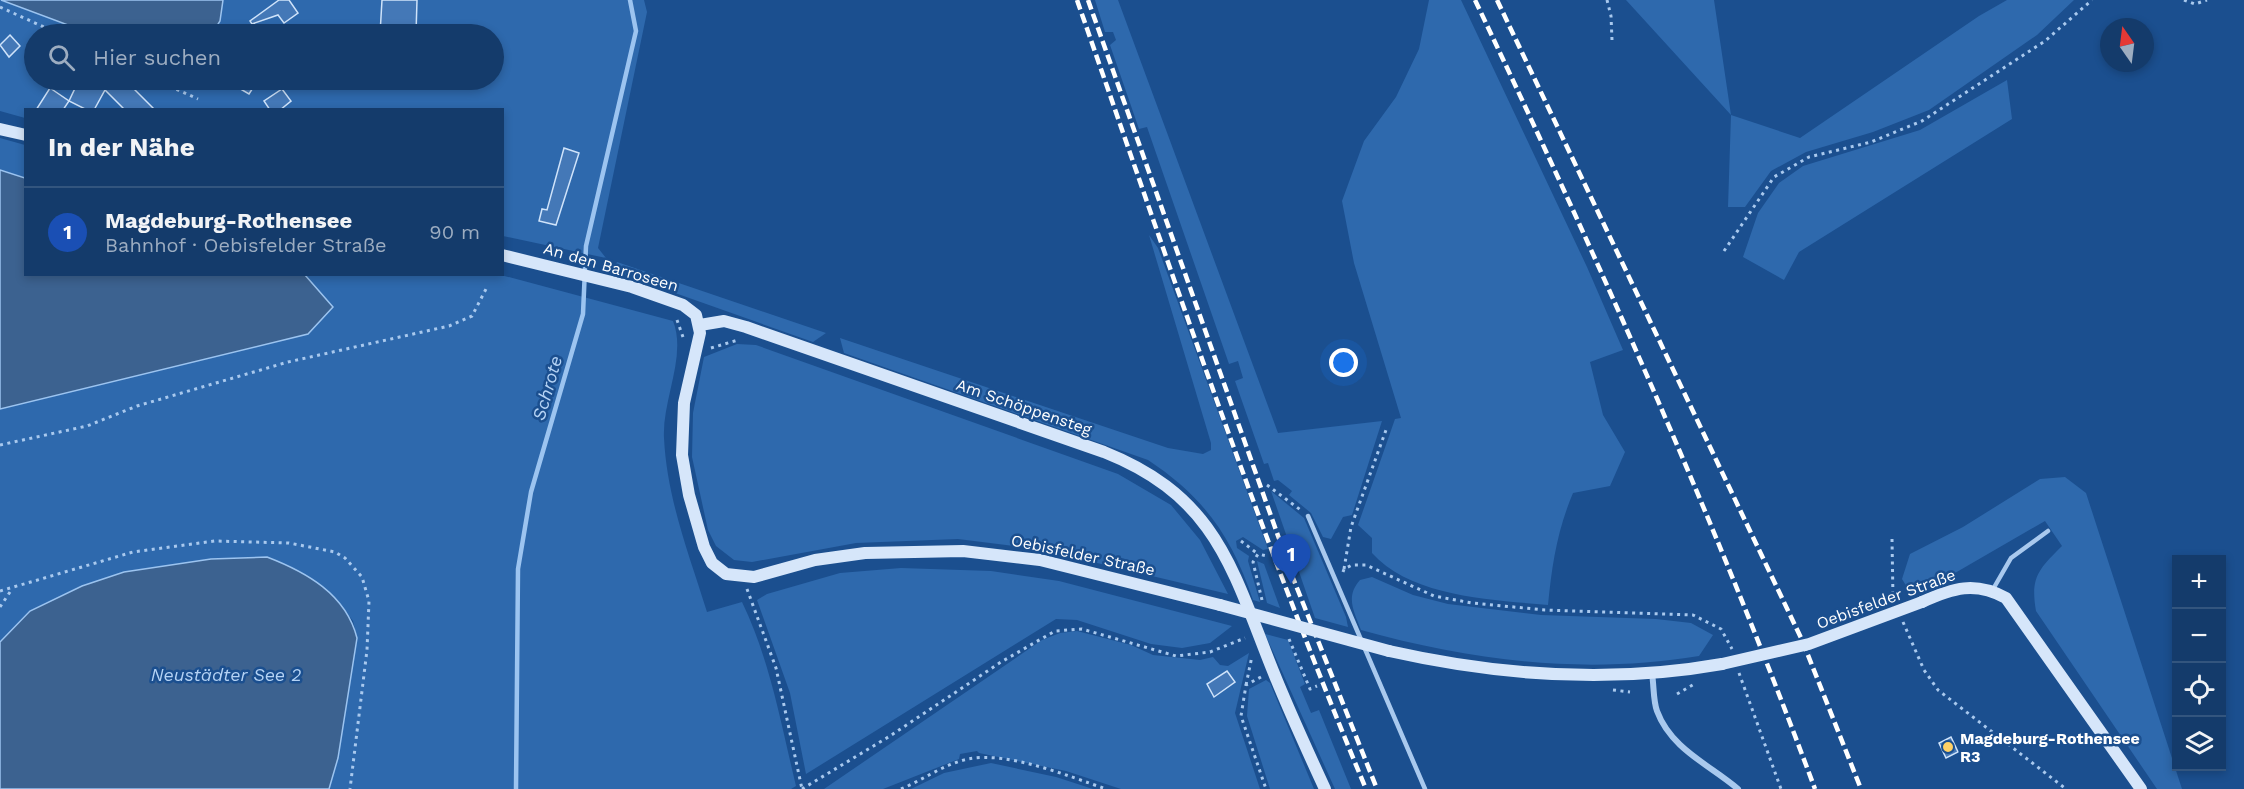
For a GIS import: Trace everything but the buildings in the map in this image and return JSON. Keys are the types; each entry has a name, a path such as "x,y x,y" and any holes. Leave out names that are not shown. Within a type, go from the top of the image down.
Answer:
{"street":[{"path":"0,129 24,135"},
{"name":"An den Barroseen","path":"504,255 596,277 683,305 693,312 700,325"},
{"name":"Am Schöppensteg","path":"700,325 724,321 746,327 1104,452 1142,469 1178,494 1205,523 1230,564 1325,789"},
{"name":"Oebisfelder Straße","path":"700,325 684,404 682,455 700,538 709,560 723,573 738,577 754,577 815,561 889,550 982,552 1084,569 1389,651 1452,664 1532,674 1596,676 1653,674 1722,664 1809,644 1952,589 1966,586 1992,591 2006,598 2015,608 2141,789"},
{"path":"1653,674 1656,708 1670,734 1689,753 1738,789"}],"lane":[{"path":"1308,516 1425,789"},
{"path":"1992,591 2012,558 2048,531"}],"path":[{"path":"1607,0 1611,16 1612,40"},
{"path":"1724,251 1774,177 1809,157 1872,142 1922,121 2045,41 2092,0"},
{"path":"2184,0 2195,4 2207,0"},
{"path":"0,7 37,24"},
{"path":"178,90 198,99"},
{"path":"0,445 87,426 137,406 288,362 449,326 472,316 486,289"},
{"path":"710,349 725,342 746,340"},
{"path":"1341,592 1351,527 1386,430"},
{"path":"1267,485 1308,516"},
{"path":"1892,539 1894,554 1891,597 1896,607"},
{"path":"1242,541 1258,554 1267,556"},
{"path":"0,591 133,552 215,542 289,543 335,552 345,558 362,577 369,601 367,650 350,789"},
{"path":"1258,554 1253,564 1263,603"},
{"path":"1344,569 1352,565 1366,565 1434,596 1472,603 1545,610 1693,615 1721,629 1734,655"},
{"path":"0,607 12,589"},
{"path":"748,596 776,668 802,789 890,736 1001,662 1055,631 1082,629 1134,642 1161,653 1192,656 1223,649 1258,631"},
{"path":"1901,618 1924,670 1938,690 2066,789"},
{"path":"1288,634 1310,689 1317,686"},
{"path":"1737,664 1781,789"},
{"path":"1266,789 1245,733 1241,706 1246,685 1274,672"},
{"path":"901,789 952,764 969,759 988,758 1024,764 1106,789"}],"shaded area":[{"path":"0,0 65,24 24,24 24,90 504,90 504,24 218,24 223,0 644,0 647,12 598,248 606,258 504,236 504,108 24,108 24,118 0,111"},
{"path":"1095,0 1118,0 1278,433 1382,421 1352,515 1343,517 1331,539 1323,537 1311,513 1289,495 1292,491 1278,480 1274,481 1268,463 1264,464 1235,381 1243,378 1238,361 1229,364 1147,127 1139,129 1110,45 1116,40 1113,32 1105,32"},
{"path":"1429,0 1461,0 1587,267 1623,350 1590,362 1603,415 1625,452 1610,486 1573,493 1556,548 1548,605 1454,594 1408,579 1389,568 1372,553 1372,538 1358,525 1395,419 1401,418 1354,263 1342,201 1364,141 1396,97 1419,49"},
{"path":"1626,0 1714,0 1731,115"},
{"path":"2007,0 2074,0 2037,35 1929,110 1873,132 1806,152 1771,171 1745,207 1728,207 1731,115 1800,138 1979,16"},
{"path":"2007,80 2012,119 1799,252 1784,280 1743,257 1758,213 1779,183 1803,166 1920,130"},
{"path":"0,138 24,145 24,178 0,170"},
{"path":"1149,235 1158,248 1268,549 1263,550 1243,537 1236,541 1237,548 1249,556 1248,561 1260,602 1253,600 1236,557 1214,520 1185,489 1148,460 844,353 840,338 1168,448 1203,454 1211,450 1211,443"},
{"path":"617,262 826,333 813,342 613,271"},
{"path":"306,276 504,276 673,321 677,335 676,363 664,423 664,438 674,505 707,612 742,602 752,624 780,716 796,786 791,789 329,789 338,758 357,638 353,621 343,608 211,559 124,572 82,586 30,611 0,642 0,409 308,334 333,307"},
{"path":"737,344 756,345 1118,474 1171,505 1200,540 1228,594 1038,549 958,539 856,543 752,562 734,560 716,546 708,530 692,457 693,413 704,357"},
{"path":"2065,477 2086,493 2172,758 2172,771 2176,771 2182,789 2157,789 2036,611 2034,590 2038,574 2062,546 2045,521 1955,573 1910,592 1902,579 1910,554 1963,527 2040,479"},
{"path":"1271,491 1304,518 1346,617 1348,627 1315,618"},
{"path":"1257,561 1264,564 1280,608 1267,603"},
{"path":"901,568 991,571 1059,581 1232,626 1210,643 1182,648 1151,644 1077,620 1056,619 806,774 790,693 757,600 767,594 840,573"},
{"path":"1372,577 1413,595 1448,604 1541,615 1656,619 1691,623 1713,635 1699,656 1656,662 1571,664 1529,662 1445,650 1361,630 1352,604 1353,592 1360,580"},
{"path":"1077,631 1131,645 1153,655 1200,660 1213,657 1220,665 1228,666 1249,653 1235,713 1260,789 1121,789 1066,771 977,751 960,754 959,759 883,789 824,789 1042,640 1060,633"},
{"path":"1265,634 1288,640 1305,684 1300,687 1311,713 1319,710 1351,789 1335,789"},
{"path":"1266,680 1270,683 1314,789 1270,789 1247,716 1249,689"},
{"path":"991,763 1056,777 1093,789 911,789 944,773"}],"water":[{"path":"1,0 223,0 218,24 65,24"},
{"path":"0,170 24,178 24,276 306,276 333,307 308,334 0,409"},
{"name":"Neustädter See 2","path":"267,557 310,578 334,597 352,623 357,638 338,758 329,789 0,789 0,642 30,611 82,586 124,572 211,559"}],"waterway":[{"name":"Schrote","path":"516,789 518,569 531,492 583,314 586,246 636,31 630,0"}],"railway":[{"path":"1077,0 1251,496 1366,789"},
{"path":"1088,0 1293,578 1377,789"},
{"path":"1475,0 1654,391 1737,589 1815,789"},
{"path":"1497,0 1802,640 1861,789"}],"place":[{"name":"Magdeburg-Rothensee","path":"1291,584"},
{"name":"Magdeburg-Rothensee R3","path":"1948,747"}]}
